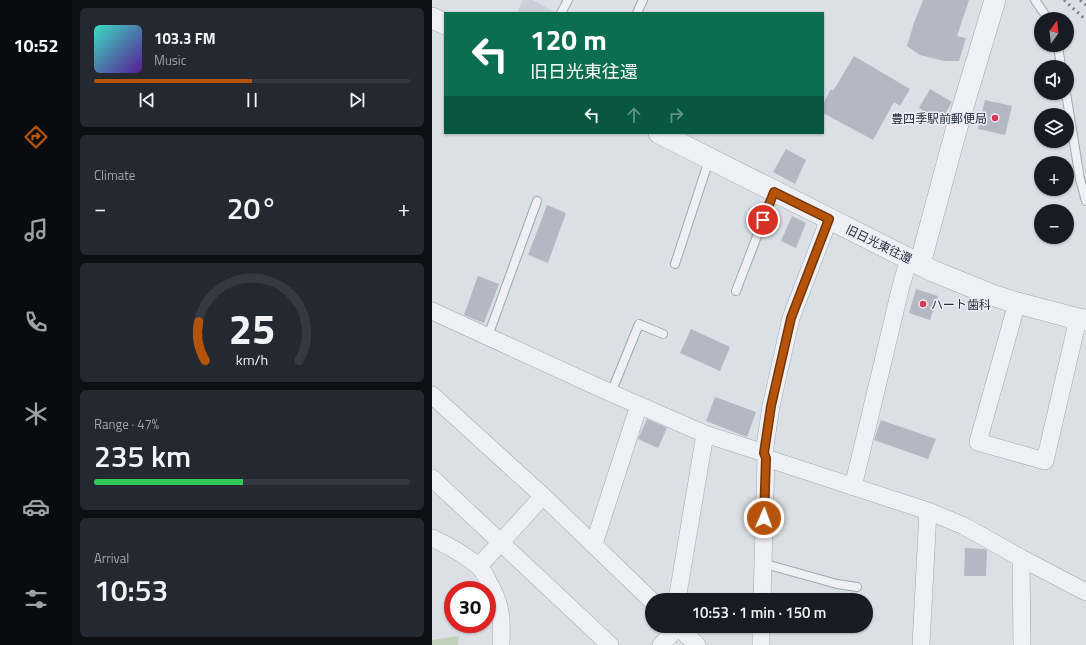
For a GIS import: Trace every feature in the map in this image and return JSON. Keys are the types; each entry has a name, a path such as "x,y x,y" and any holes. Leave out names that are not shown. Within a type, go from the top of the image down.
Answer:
{"street":[{"path":"854,487 901,286 914,261 957,127 995,0"},
{"path":"432,18 444,24"},
{"name":"旧日光東往還","path":"661,134 774,192 954,280 1017,304 1082,319"},
{"path":"762,593 765,455 771,406 791,318 829,219"},
{"path":"1017,304 978,442 1045,461 1082,319"},
{"path":"432,311 611,393 705,434 854,487 928,511 964,526 1086,592"},
{"path":"432,395 543,496 645,594"},
{"path":"594,544 639,405"},
{"path":"677,593 705,434"},
{"path":"432,478 610,645"},
{"path":"478,566 543,496"},
{"path":"921,645 928,511"},
{"path":"432,538 448,546 478,566 497,598 501,617 501,645"},
{"path":"1021,558 1022,645"},
{"path":"661,645 672,633"},
{"path":"685,633 697,645"},
{"path":"761,633 761,645"}],"lane":[{"path":"562,12 568,0"},
{"path":"637,12 643,0"},
{"path":"1036,0 1044,12"},
{"path":"1067,100 1080,179 1086,201"},
{"path":"675,264 710,159"},
{"path":"736,291 774,192"},
{"path":"488,336 537,201"},
{"path":"611,393 638,324 663,334"},
{"path":"762,563 837,584 857,587"}],"shaded area":[{"path":"523,0 532,0 554,12 517,12"}],"green space":[{"path":"459,636 458,645 432,645 432,640"}],"building":[{"path":"923,0 969,0 957,36 966,38 959,61 944,61 920,55 907,46"},
{"path":"854,56 910,89 900,106 894,102 873,140 824,114 824,102 831,89 833,91"},
{"path":"930,89 952,102 941,121 919,108"},
{"path":"985,100 1012,106 1005,135 978,129"},
{"path":"786,149 806,160 795,184 773,172"},
{"path":"547,205 566,213 548,263 528,255"},
{"path":"792,216 806,223 796,248 781,241"},
{"path":"478,276 499,284 484,323 464,315"},
{"name":"ハート歯科","path":"916,289 938,296 930,320 909,313"},
{"path":"691,329 730,347 720,371 680,353"},
{"path":"715,397 756,412 747,437 706,421"},
{"path":"647,419 667,428 658,448 638,439"},
{"path":"881,420 936,439 928,459 874,440"},
{"path":"965,548 987,550 986,576 964,576"}],"railway":[{"path":"1064,0 1086,20"},
{"path":"1080,0 1086,5"}],"place":[{"name":"豊四季駅前郵便局","path":"995,118"},
{"name":"ハート歯科","path":"923,304"}],"route":[{"path":"763,220 774,192 829,219 791,318 771,406 764,453 766,458 764,518"}]}
